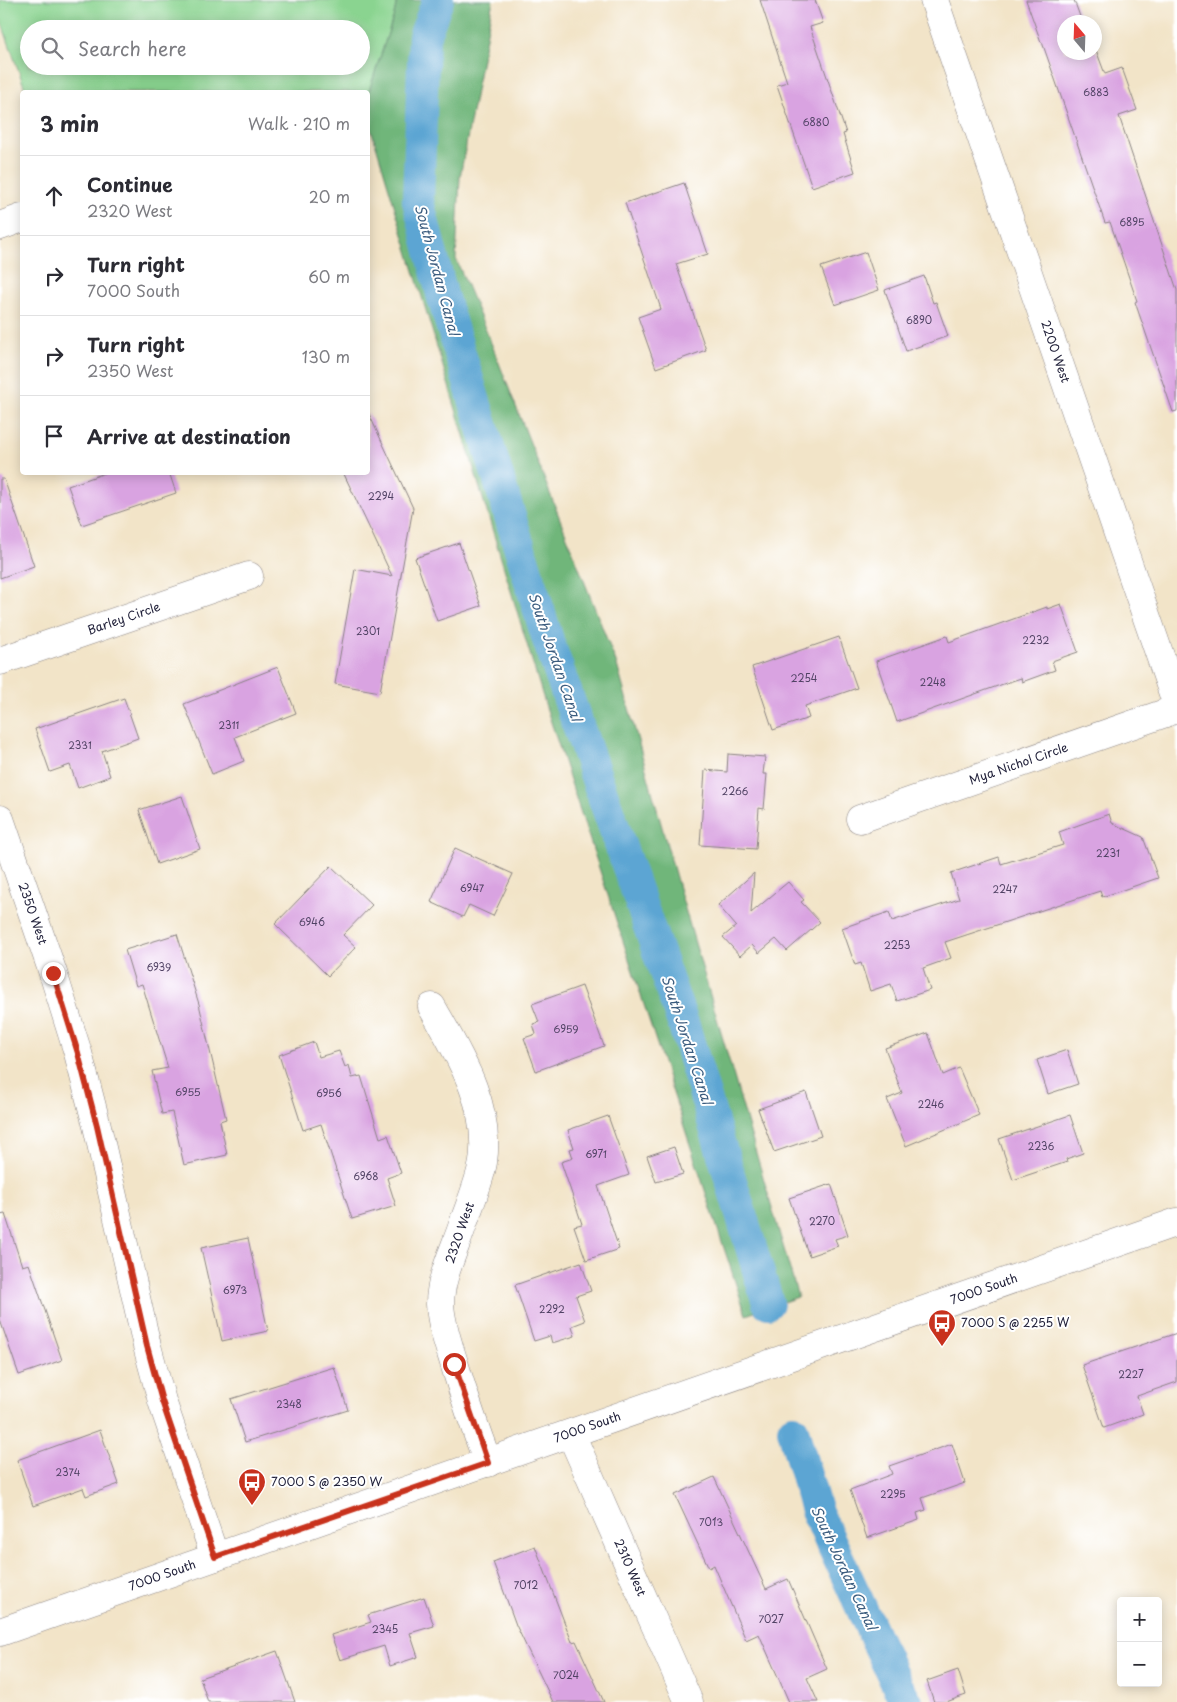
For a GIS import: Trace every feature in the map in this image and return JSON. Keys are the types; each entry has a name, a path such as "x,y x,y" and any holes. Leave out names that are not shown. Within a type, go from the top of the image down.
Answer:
{"street":[{"name":"2200 West","path":"934,0 1177,705"},
{"path":"0,226 20,219"},
{"name":"Barley Circle","path":"0,661 249,576"},
{"name":"Mya Nichol Circle","path":"860,820 1177,709"},
{"name":"2350 West","path":"0,819 53,973 78,1053 102,1144 147,1346 162,1401 215,1557"},
{"name":"2320 West","path":"432,1007 462,1062 477,1100 483,1122 482,1164 443,1281 440,1302 444,1331 488,1463"},
{"name":"7000 South","path":"0,1632 1177,1222"},
{"name":"2310 West","path":"571,1434 689,1702"}],"green space":[{"path":"0,0 397,0 394,15 369,90 25,90 20,75 370,75 370,20 20,20 20,75 0,18"},
{"path":"397,0 493,0 460,177 456,259 492,345 617,665 677,881 798,1297 746,1315 546,707 370,126 369,90 394,15"}],"building":[{"path":"760,0 815,0 823,23 810,27 846,133 843,134 855,172 812,187 777,85 787,82"},
{"path":"1026,0 1074,0 1079,15 1057,15 1057,60 1100,60 1105,74 1122,68 1137,110 1119,116 1177,290 1177,411 1173,412 1110,222 1105,223"},
{"path":"684,183 708,254 676,264 706,350 656,368 638,317 661,309 625,203"},
{"path":"866,252 879,290 835,305 821,267"},
{"path":"924,276 933,303 936,302 948,336 906,351 885,290"},
{"path":"370,416 413,508 380,692 335,684 355,569 392,576 344,475 370,475"},
{"path":"99,475 170,475 176,493 82,525 68,486"},
{"path":"0,479 4,479 34,566 0,578"},
{"path":"459,543 481,606 437,621 415,558"},
{"path":"1061,604 1078,652 1052,661 1055,670 1022,682 1021,678 897,722 876,661 947,636 949,642 1047,607 1047,609"},
{"path":"839,637 857,688 805,706 809,718 773,730 752,667"},
{"path":"278,667 296,713 235,737 244,761 212,774 184,704"},
{"path":"124,698 138,738 102,751 110,776 78,788 70,765 50,772 35,729"},
{"path":"728,754 765,757 763,774 767,774 764,809 759,808 756,849 700,845 705,770 727,772"},
{"path":"182,796 200,849 157,864 139,810"},
{"path":"1109,814 1112,823 1143,837 1158,878 1102,897 1100,891 945,942 951,958 923,968 930,990 897,1001 891,984 870,991 861,963 855,965 842,928 889,912 892,921 959,899 951,873 999,857 1001,864 1063,845 1059,832"},
{"path":"455,848 513,874 493,916 469,905 463,917 431,902"},
{"path":"331,866 372,905 343,935 356,947 328,976 275,924"},
{"path":"754,873 751,913 788,882 804,900 801,902 820,922 787,951 776,939 759,953 752,945 740,956 723,937 736,926 718,905"},
{"path":"177,934 199,1004 226,1119 220,1121 227,1155 184,1165 172,1112 162,1114 152,1071 168,1068 142,984 136,986 125,950"},
{"path":"582,986 604,1046 536,1071 524,1038 536,1034 533,1024 539,1022 532,1004"},
{"path":"928,1033 943,1075 959,1068 979,1115 906,1146 887,1099 902,1093 885,1048"},
{"path":"314,1042 319,1057 339,1051 345,1067 349,1065 352,1078 361,1076 380,1138 388,1135 401,1173 387,1178 396,1206 352,1219 321,1124 303,1130 279,1055"},
{"path":"1067,1050 1078,1084 1048,1094 1037,1060"},
{"path":"806,1092 821,1136 774,1152 758,1109"},
{"path":"1070,1115 1083,1153 1066,1159 1067,1162 1013,1180 999,1139"},
{"path":"608,1116 629,1175 598,1186 619,1249 586,1260 574,1226 582,1224 561,1162 573,1158 570,1149 574,1148 568,1130"},
{"path":"674,1147 683,1174 656,1182 647,1156"},
{"path":"831,1184 848,1235 835,1239 838,1246 809,1256 789,1198"},
{"path":"5,1214 22,1266 29,1264 62,1360 19,1375 0,1320 0,1215"},
{"path":"248,1238 268,1331 222,1341 201,1248"},
{"path":"581,1262 591,1291 576,1296 585,1321 572,1326 575,1336 552,1343 550,1336 534,1341 515,1285"},
{"path":"1177,1333 1177,1382 1137,1396 1143,1414 1104,1428 1082,1365"},
{"path":"334,1367 348,1410 245,1442 231,1399"},
{"path":"100,1430 119,1484 86,1496 83,1488 33,1506 17,1460"},
{"path":"952,1444 965,1483 922,1498 926,1510 917,1513 919,1520 867,1538 850,1490 892,1474 889,1466"},
{"path":"714,1477 766,1589 788,1579 827,1669 807,1678 818,1702 789,1702 759,1634 746,1640 714,1565 709,1568 675,1495"},
{"path":"535,1546 572,1642 576,1641 604,1702 553,1702 516,1625 493,1562"},
{"path":"424,1597 434,1626 410,1633 418,1657 390,1666 384,1646 340,1660 331,1635 371,1622 368,1615"},
{"path":"277,1651 295,1702 208,1702 200,1678"},
{"path":"958,1670 966,1695 946,1702 934,1702 927,1681"}],"waterway":[{"name":"South Jordan Canal","path":"438,0 424,37 418,201 443,298 548,640 684,1026 768,1303"},
{"name":"South Jordan Canal","path":"793,1430 816,1510 898,1687 907,1702"}],"place":[{"name":"7000 S @ 2255 W","path":"942,1347"},
{"name":"7000 S @ 2350 W","path":"252,1506"}],"route":[{"path":"53,973 78,1053 97,1126 147,1346 162,1401 215,1557 488,1463 454,1364"}]}
